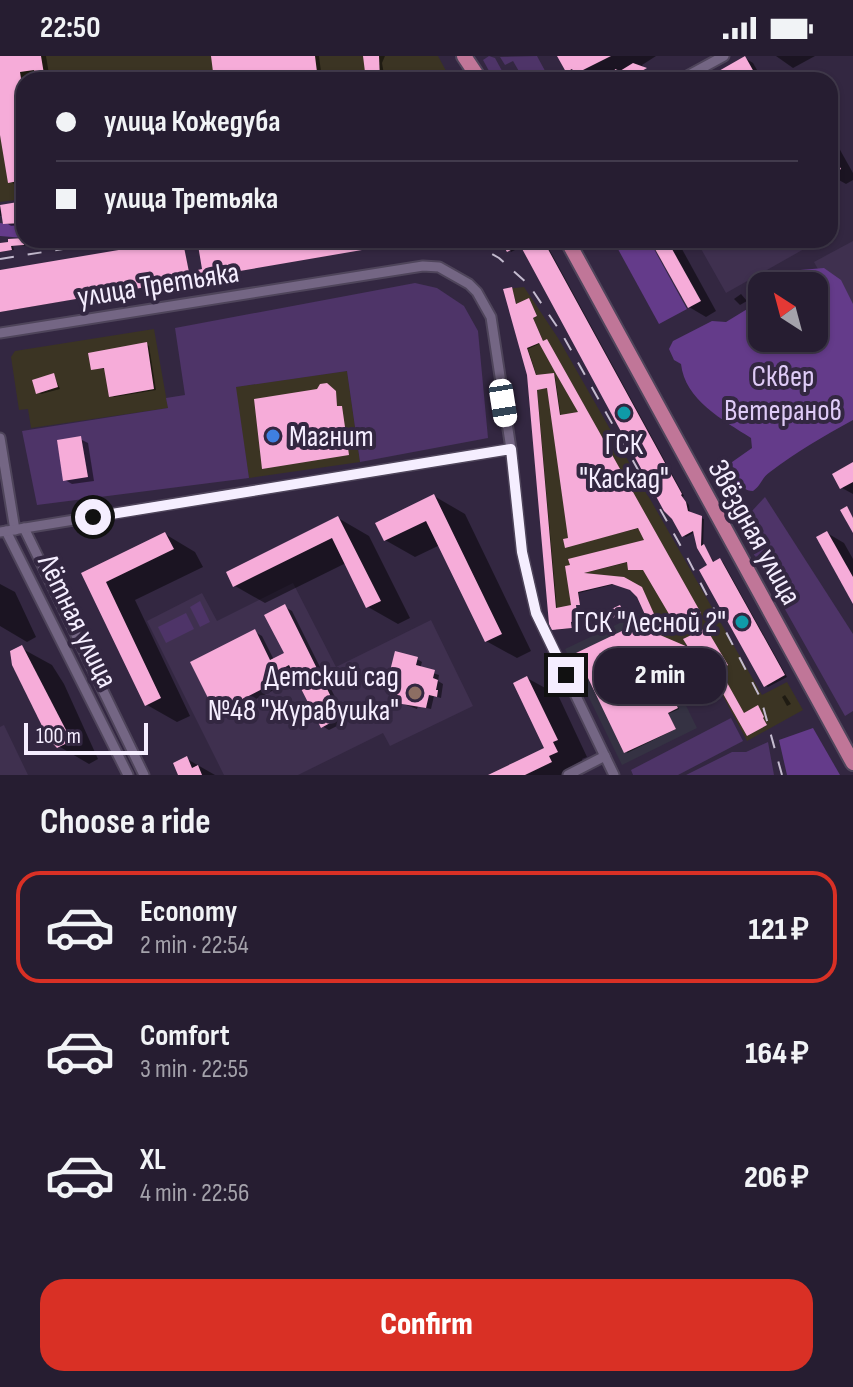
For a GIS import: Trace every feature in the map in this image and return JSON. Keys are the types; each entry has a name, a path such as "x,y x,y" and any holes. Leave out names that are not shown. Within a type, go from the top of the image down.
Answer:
{"main road":[{"name":"Звёздная улица","path":"571,248 853,763"}],"street":[{"path":"695,72 724,56"},
{"name":"улица Третьяка","path":"0,333 423,266 439,267 469,284 491,317 511,449 522,552 536,613 614,775"},
{"name":"Лётная улица","path":"0,438 11,530 128,775"},
{"path":"11,530 511,449"},
{"name":"Лётная улица","path":"11,530 144,775"},
{"path":"568,775 605,756"}],"shaded area":[{"path":"0,56 438,56 447,72 16,72 16,200 0,202"},
{"path":"489,56 495,58 503,72 490,72 483,60"},
{"path":"537,56 546,72 519,72 513,61 505,65 500,57"},
{"path":"853,241 853,333 828,287 828,272 819,272 814,262"},
{"path":"701,248 806,248 763,272 748,272 748,281 726,293"},
{"path":"415,283 437,288 464,306 478,331 488,438 360,462 347,371 236,387 249,478 37,505 22,431 168,408 166,398 185,395 175,328"},
{"path":"524,287 558,338 762,695 787,682 803,710 747,741 713,677 703,674 686,645 665,653 638,594 613,581 573,591 576,620 553,621 531,378 506,289"},
{"path":"154,329 168,408 31,428 28,409 19,410 11,357 15,351"},
{"path":"347,371 360,462 249,478 235,387"},
{"path":"765,497 853,634 853,711 845,716 738,526"},
{"path":"293,583 336,667 431,620 473,706 390,746 383,733 298,775 224,775 147,621 202,593 217,621"},
{"path":"200,601 210,622 200,627 190,607"},
{"path":"186,613 194,629 166,643 158,627"},
{"path":"641,613 697,728 622,765 565,649"},
{"path":"731,718 743,741 678,775 633,775 631,770"},
{"path":"4,725 28,775 0,775 0,727"},
{"path":"768,742 774,775 686,775 732,752 746,752"}],"green space":[{"path":"0,223 16,225 16,237 0,236"},
{"path":"617,248 653,248 687,309 659,324"},
{"name":"Сквер Ветеранов","path":"824,268 841,280 853,304 853,420 767,474 753,491 748,490 736,483 725,467 752,448 751,438 707,408 690,388 681,364 674,360 669,349 673,341 712,321 726,322 748,309 748,352 828,352 828,272 798,272"},
{"path":"813,728 840,775 787,775 779,740"}],"building":[{"path":"0,56 41,56 44,72 16,72 16,182 8,183 0,135"},
{"path":"211,56 315,56 317,72 213,72"},
{"path":"363,56 379,56 380,72 365,72"},
{"path":"557,56 611,56 579,72 572,69 566,72"},
{"path":"745,56 754,72 717,72"},
{"path":"633,63 647,68 640,72 614,72 615,69 620,71"},
{"path":"16,202 16,223 3,224 0,205"},
{"path":"16,238 16,246 11,246 12,250 0,252 0,243 8,242 8,239"},
{"path":"131,248 184,248 189,272 202,269 198,248 374,248 0,312 0,270"},
{"name":"ГСК \"Каскад\"","path":"522,248 547,248 682,494 688,511 702,516 701,546 704,544 713,562 720,558 785,675 764,687 699,570 707,565 697,548 693,531 682,537 664,511"},
{"path":"654,248 671,248 701,301 688,308"},
{"path":"512,287 516,304 529,298 543,341 547,339 701,613 676,626 643,570 628,570 627,562 584,573 624,577 642,587 663,634 660,635 688,647 683,639 706,628 728,665 720,670 744,713 758,705 767,725 747,736 713,676 703,682 683,648 655,660 678,708 668,713 676,729 624,753 576,653 647,619 637,597 630,590 612,584 578,592 578,621 571,622 572,628 552,630 549,624 527,375 503,289","holes":["539,343 555,372 578,412 560,415 554,373 536,375 527,348","547,388 568,538 563,539 565,548 638,528 644,540 568,559 570,565 565,566 571,605 556,608 537,390"]},
{"path":"147,342 154,389 109,397 104,368 91,370 88,353"},
{"path":"54,373 58,387 36,394 32,380"},
{"path":"327,383 336,391 337,406 342,406 349,455 262,469 254,399 317,389 320,384"},
{"path":"81,436 88,477 63,481 57,440"},
{"path":"853,462 853,482 840,489 832,474"},
{"path":"434,494 502,634 485,642 426,521 384,541 375,523"},
{"path":"847,506 853,518 853,533 840,510"},
{"path":"338,516 381,601 366,608 332,538 233,587 226,572"},
{"path":"827,531 853,577 853,604 816,537"},
{"path":"165,532 174,549 106,582 161,698 145,706 81,573"},
{"path":"285,604 341,717 321,728 289,665 276,672 278,676 270,680 272,684 225,708 221,699 211,704 190,662 255,629 270,660 284,653 264,615"},
{"path":"620,605 624,613 596,625 592,618"},
{"path":"22,645 66,730 69,742 57,748 48,738 12,665 10,651"},
{"path":"395,651 418,657 416,665 435,670 433,678 438,680 437,697 429,695 426,708 396,703 397,700 390,698 394,676 389,675"},
{"path":"527,676 558,740 553,742 558,752 549,756 552,762 525,775 488,775 544,748 513,683"},
{"path":"187,756 192,768 198,765 202,775 178,775 173,763"}],"railway":[{"path":"0,259 69,248"},
{"path":"482,248 499,258 529,285 562,334 688,559 761,699 782,775"}],"place":[{"name":"ГСК \"Каскад\"","path":"624,413"},
{"name":"Магнит","path":"273,436"},
{"name":"ГСК \"Лесной 2\"","path":"742,622"},
{"name":"Детский сад №48 \"Журавушка\"","path":"415,693"}],"route":[{"path":"93,517 511,449 522,552 536,613 566,675"}]}
